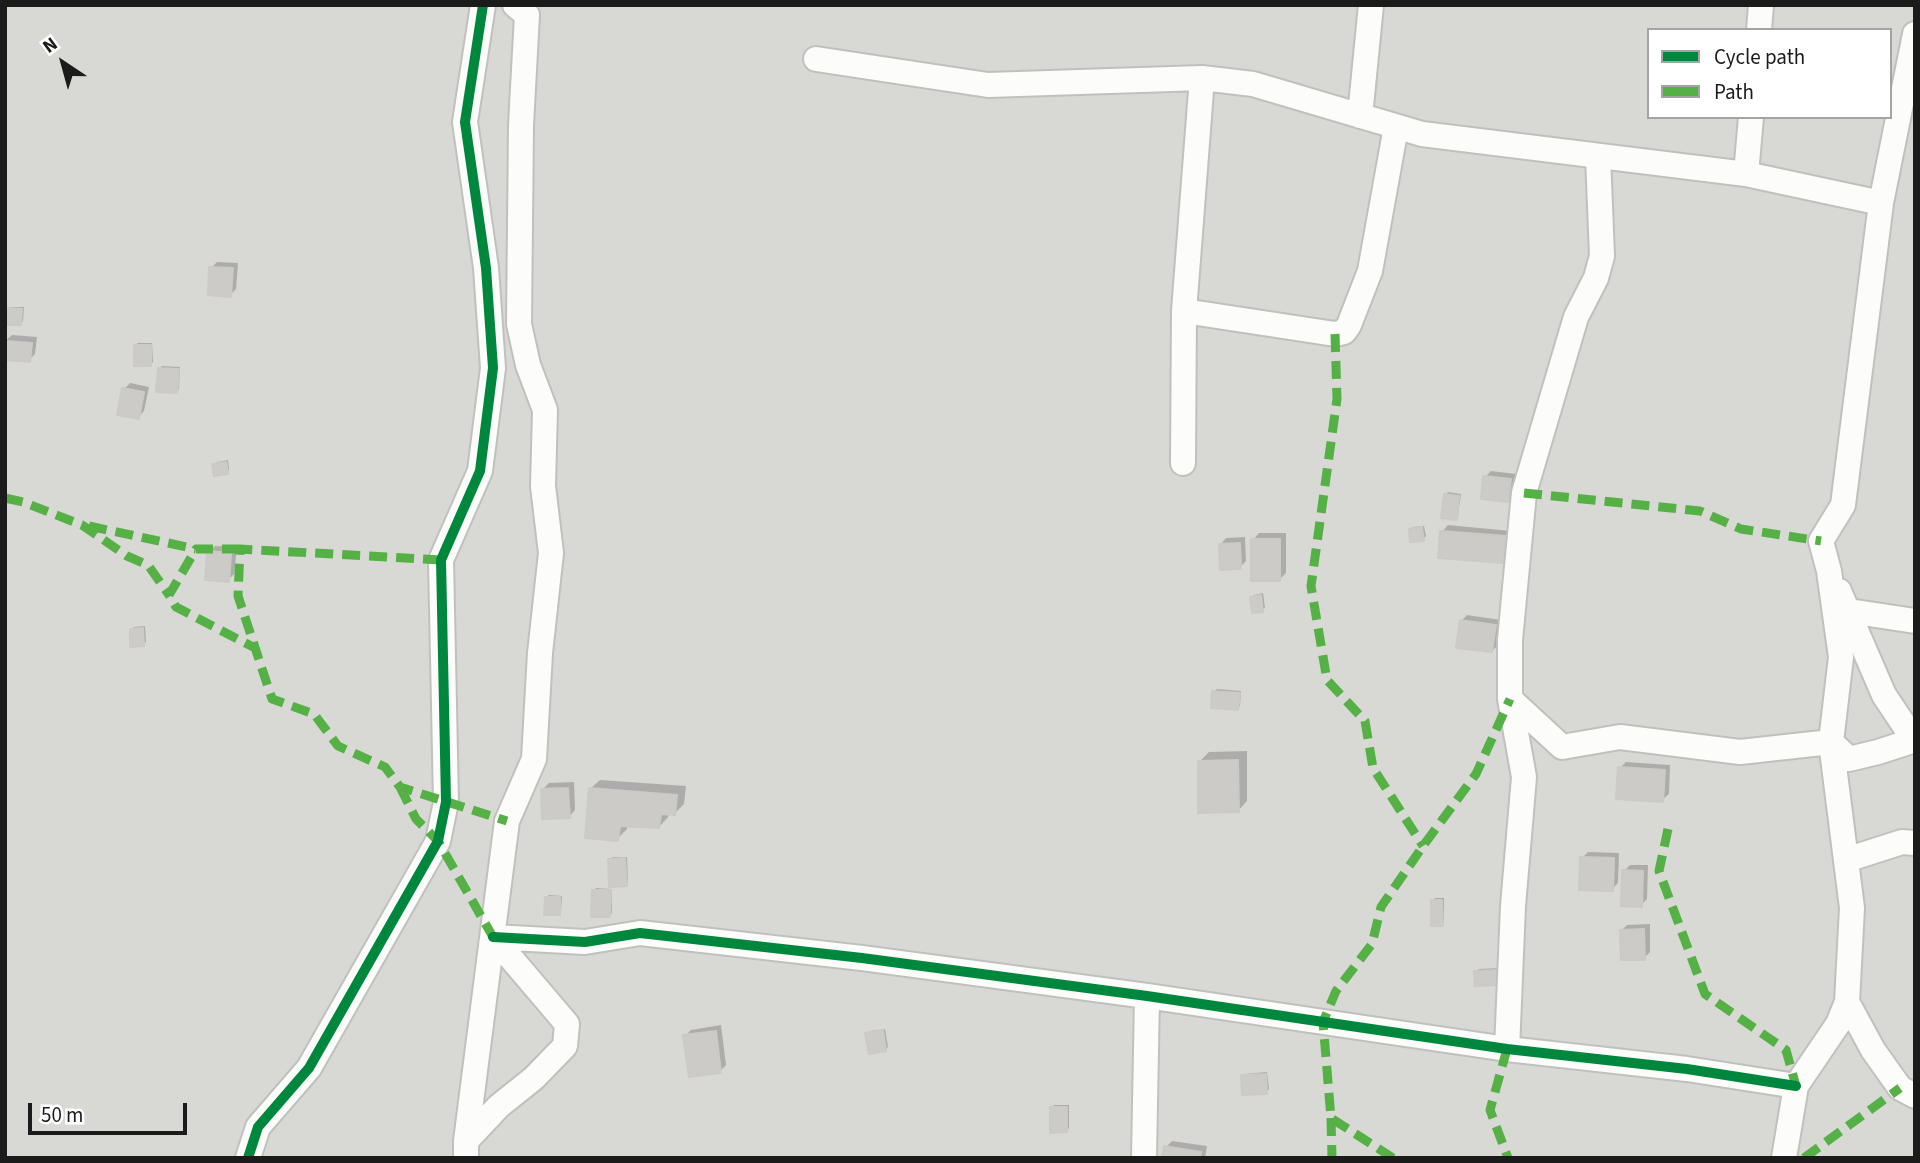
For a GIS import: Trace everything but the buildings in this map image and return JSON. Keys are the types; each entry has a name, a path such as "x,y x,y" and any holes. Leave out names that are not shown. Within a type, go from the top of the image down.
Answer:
{"street":[{"path":"248,1158 258,1127 309,1068 438,841 446,802 441,560 480,471 493,368 485,268 465,122 483,5"},
{"path":"466,1149 507,821 534,759 540,653 551,553 542,486 545,410 528,365 519,324 521,125 527,15 515,5"},
{"path":"1360,116 1371,5"},
{"path":"1759,28 1761,5"},
{"path":"1784,1158 1796,1086 1838,1024 1847,1002 1852,908 1831,742 1841,657 1829,571 1821,541 1843,505 1881,203 1915,34"},
{"path":"816,59 988,85 1202,78 1253,84 1422,134 1746,174 1881,203"},
{"path":"1183,463 1184,311 1202,78"},
{"path":"1746,174 1751,119"},
{"path":"1184,311 1335,334 1344,332 1370,271 1396,127"},
{"path":"1507,1049 1513,906 1524,777 1510,699 1510,640 1524,493 1576,317 1596,278 1602,256 1598,156"},
{"path":"493,368 519,324"},
{"path":"1829,571 1884,695 1915,740 1849,760 1831,742"},
{"path":"1849,611 1915,621"},
{"path":"1510,699 1562,747 1620,737 1740,752 1831,742"},
{"path":"1846,860 1902,842 1915,843"},
{"path":"493,937 585,943 640,933 862,958 1147,996 1507,1049 1687,1069 1796,1086"},
{"path":"466,1149 499,1106 565,1046 567,1024 493,937"},
{"path":"1144,1158 1147,996"},
{"path":"1847,1002 1880,1060 1900,1088 1915,1096"}],"shaded area":[{"path":"5,5 1915,5 1915,1158 5,1158"}],"marked path":[{"path":"1335,334 1337,399 1311,586 1327,680 1365,721 1373,768 1423,846"},
{"path":"1524,493 1700,511 1741,529 1821,541"},
{"path":"5,498 23,502 82,525 127,556 148,565 169,595"},
{"path":"89,526 196,549"},
{"path":"240,549 196,549 169,595 176,607 255,648"},
{"path":"441,560 240,549 238,596 272,699 314,714 338,746 385,767 400,787 507,821"},
{"path":"1393,1158 1331,1118 1323,1022 1336,991 1372,944 1381,907 1476,774 1510,699"},
{"path":"400,787 416,819 438,841 493,937"},
{"path":"1668,829 1659,871 1705,994 1786,1050 1796,1086"},
{"path":"1507,1049 1490,1110 1508,1158"},
{"path":"1804,1158 1900,1088"},
{"path":"1331,1118 1332,1158"}],"cycle path":[{"path":"248,1158 258,1127 309,1068 438,841 446,802 441,560 480,471 493,368 486,268 465,122 483,5"},
{"path":"493,937 585,942 640,933 862,958 1147,996 1507,1049 1687,1069 1796,1086"}]}
